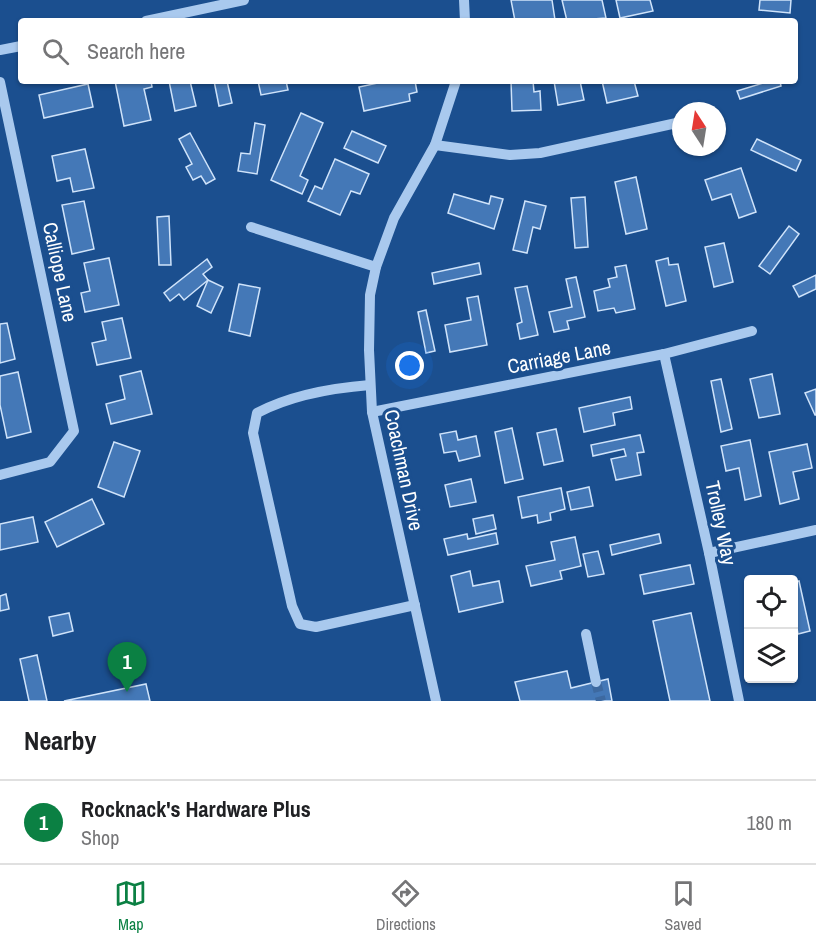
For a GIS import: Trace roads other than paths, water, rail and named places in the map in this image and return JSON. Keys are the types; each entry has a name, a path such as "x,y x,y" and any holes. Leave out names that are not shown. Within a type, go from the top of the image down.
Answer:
{"street":[{"path":"160,18 244,0"},
{"path":"464,0 465,18"},
{"path":"0,50 18,47"},
{"name":"Calliope Lane","path":"0,82 74,431 50,462 0,475"},
{"name":"Coachman Drive","path":"436,701 372,412 370,304 376,267 394,218 435,145 455,84"},
{"path":"435,145 510,155 540,153 672,124"},
{"path":"251,227 376,267"},
{"name":"Carriage Lane","path":"372,412 664,354 752,330"},
{"name":"Trolley Way","path":"664,354 709,553 739,701"},
{"path":"370,385 342,387 275,403 257,413 254,433 292,606 300,624 316,627 415,604"},
{"path":"709,553 816,530"},
{"path":"586,634 596,682"}],"tunnel":[{"path":"596,682 601,701"}],"place":[{"name":"Rocknack's Hardware Plus","path":"127,692"}]}
